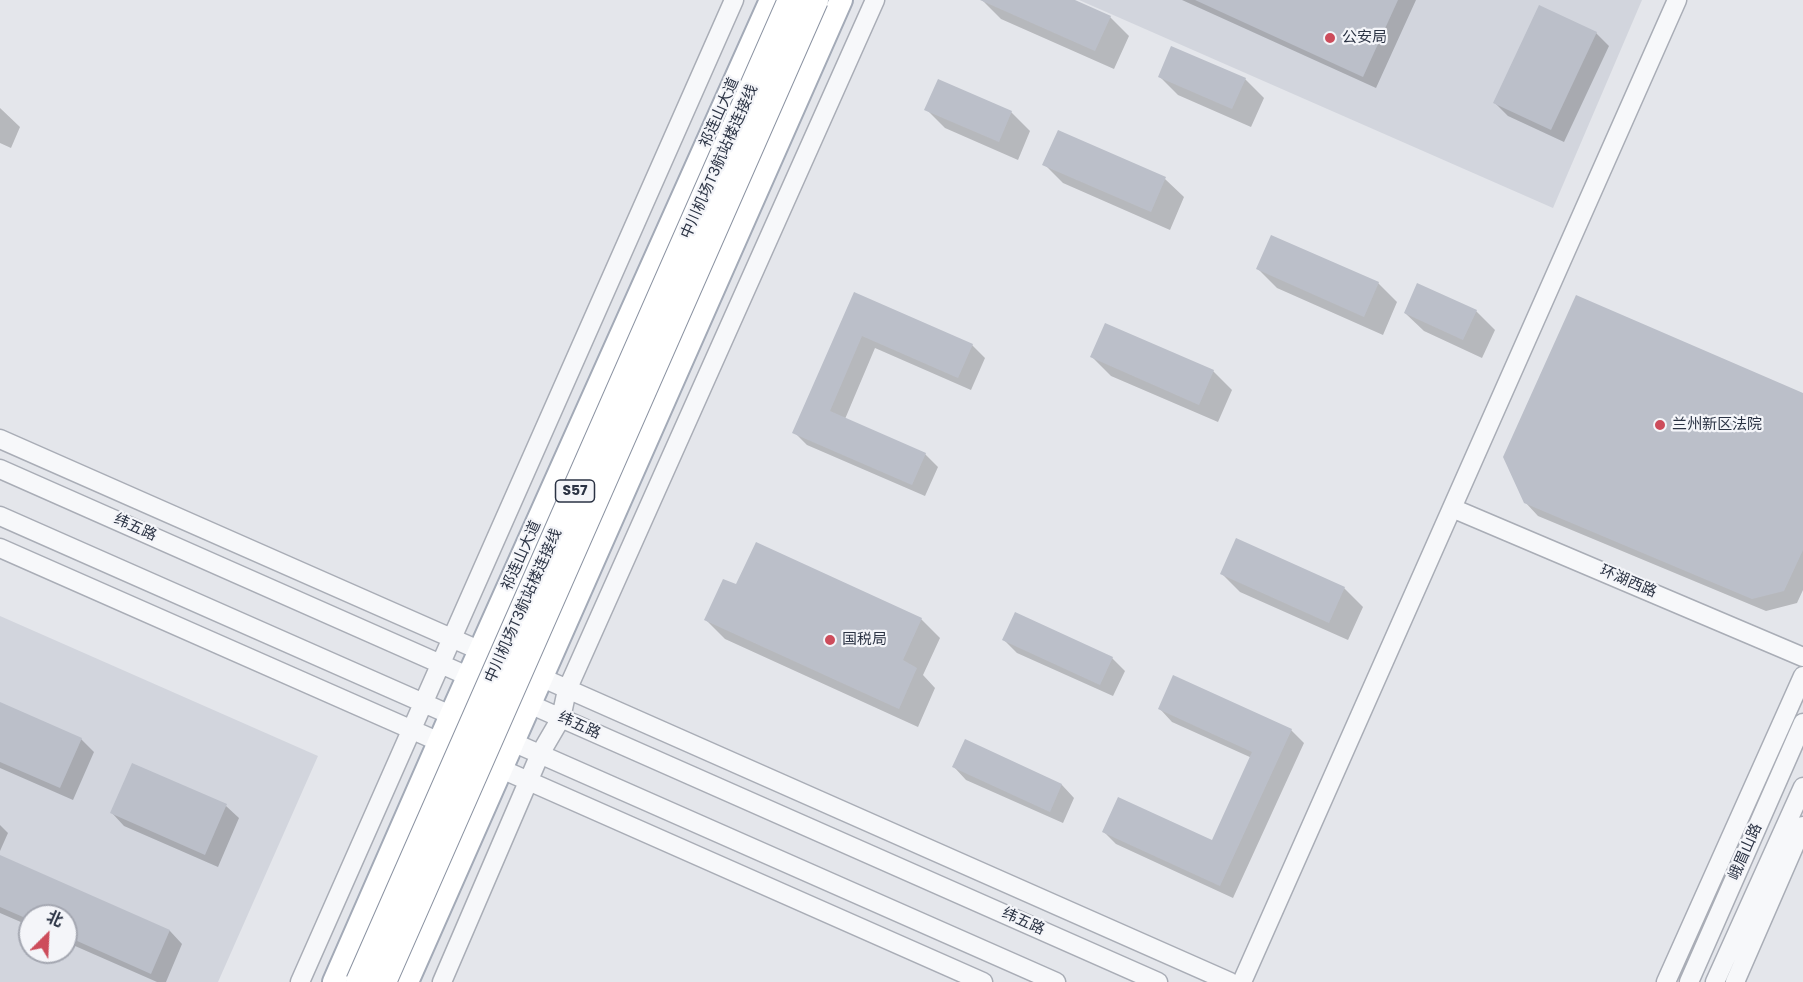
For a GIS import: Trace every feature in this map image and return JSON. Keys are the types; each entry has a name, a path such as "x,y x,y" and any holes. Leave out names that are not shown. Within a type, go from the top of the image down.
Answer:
{"highway":[{"name":"中川机场T3航站楼连接线","path":"359,982 791,0"},
{"name":"中川机场T3航站楼连接线","path":"383,982 815,0"}],"main road":[{"name":"祁连山大道","path":"334,982 771,0"},
{"path":"406,982 841,0"}],"street":[{"path":"300,982 734,0"},
{"path":"442,982 540,754 561,718 567,690 875,0"},
{"path":"1242,982 1677,0"},
{"path":"0,439 1230,982"},
{"name":"纬五路","path":"0,469 1158,982"},
{"name":"环湖西路","path":"1452,508 1803,657"},
{"path":"0,516 1056,982"},
{"path":"0,548 983,982"},
{"path":"1666,982 1803,676"},
{"name":"峨眉山路","path":"1689,982 1803,723"},
{"name":"峨眉山路","path":"1715,982 1803,787"},
{"path":"1735,982 1803,826"}],"shaded area":[{"path":"1079,0 1642,0 1553,208"},
{"path":"0,616 318,756 218,982 0,982"}],"building":[{"path":"980,0 1075,0 1111,16 1095,51"},
{"name":"公安局","path":"1195,0 1398,0 1363,77"},
{"path":"1539,5 1597,32 1551,130 1493,103"},
{"path":"1171,46 1246,78 1232,109 1158,77"},
{"path":"938,79 1012,111 999,142 924,110"},
{"path":"1058,130 1166,177 1151,212 1042,165"},
{"path":"1271,235 1379,282 1364,317 1256,269"},
{"path":"1417,283 1477,310 1463,340 1404,313"},
{"path":"854,292 973,344 958,378 862,336 830,411 926,453 912,485 792,433"},
{"name":"兰州新区法院","path":"1576,295 1803,393 1803,550 1784,591 1752,599 1524,503 1503,457"},
{"path":"1105,323 1214,370 1199,405 1090,357"},
{"path":"1236,538 1345,587 1329,623 1220,574"},
{"name":"国税局","path":"756,542 922,618 903,660 917,668 899,709 704,620 723,579 736,584"},
{"path":"1015,612 1113,657 1100,685 1002,640"},
{"path":"1173,675 1292,729 1220,886 1102,832 1118,797 1212,840 1252,752 1158,709"},
{"path":"0,702 82,738 60,788 0,762"},
{"path":"965,739 1062,784 1050,812 952,767"},
{"path":"132,763 227,804 205,855 110,813"},
{"path":"0,855 170,930 151,974 78,941 78,904 18,904 18,915 0,907"}],"place":[{"name":"公安局","path":"1330,38"},
{"name":"兰州新区法院","path":"1660,425"},
{"name":"国税局","path":"830,640"}]}
